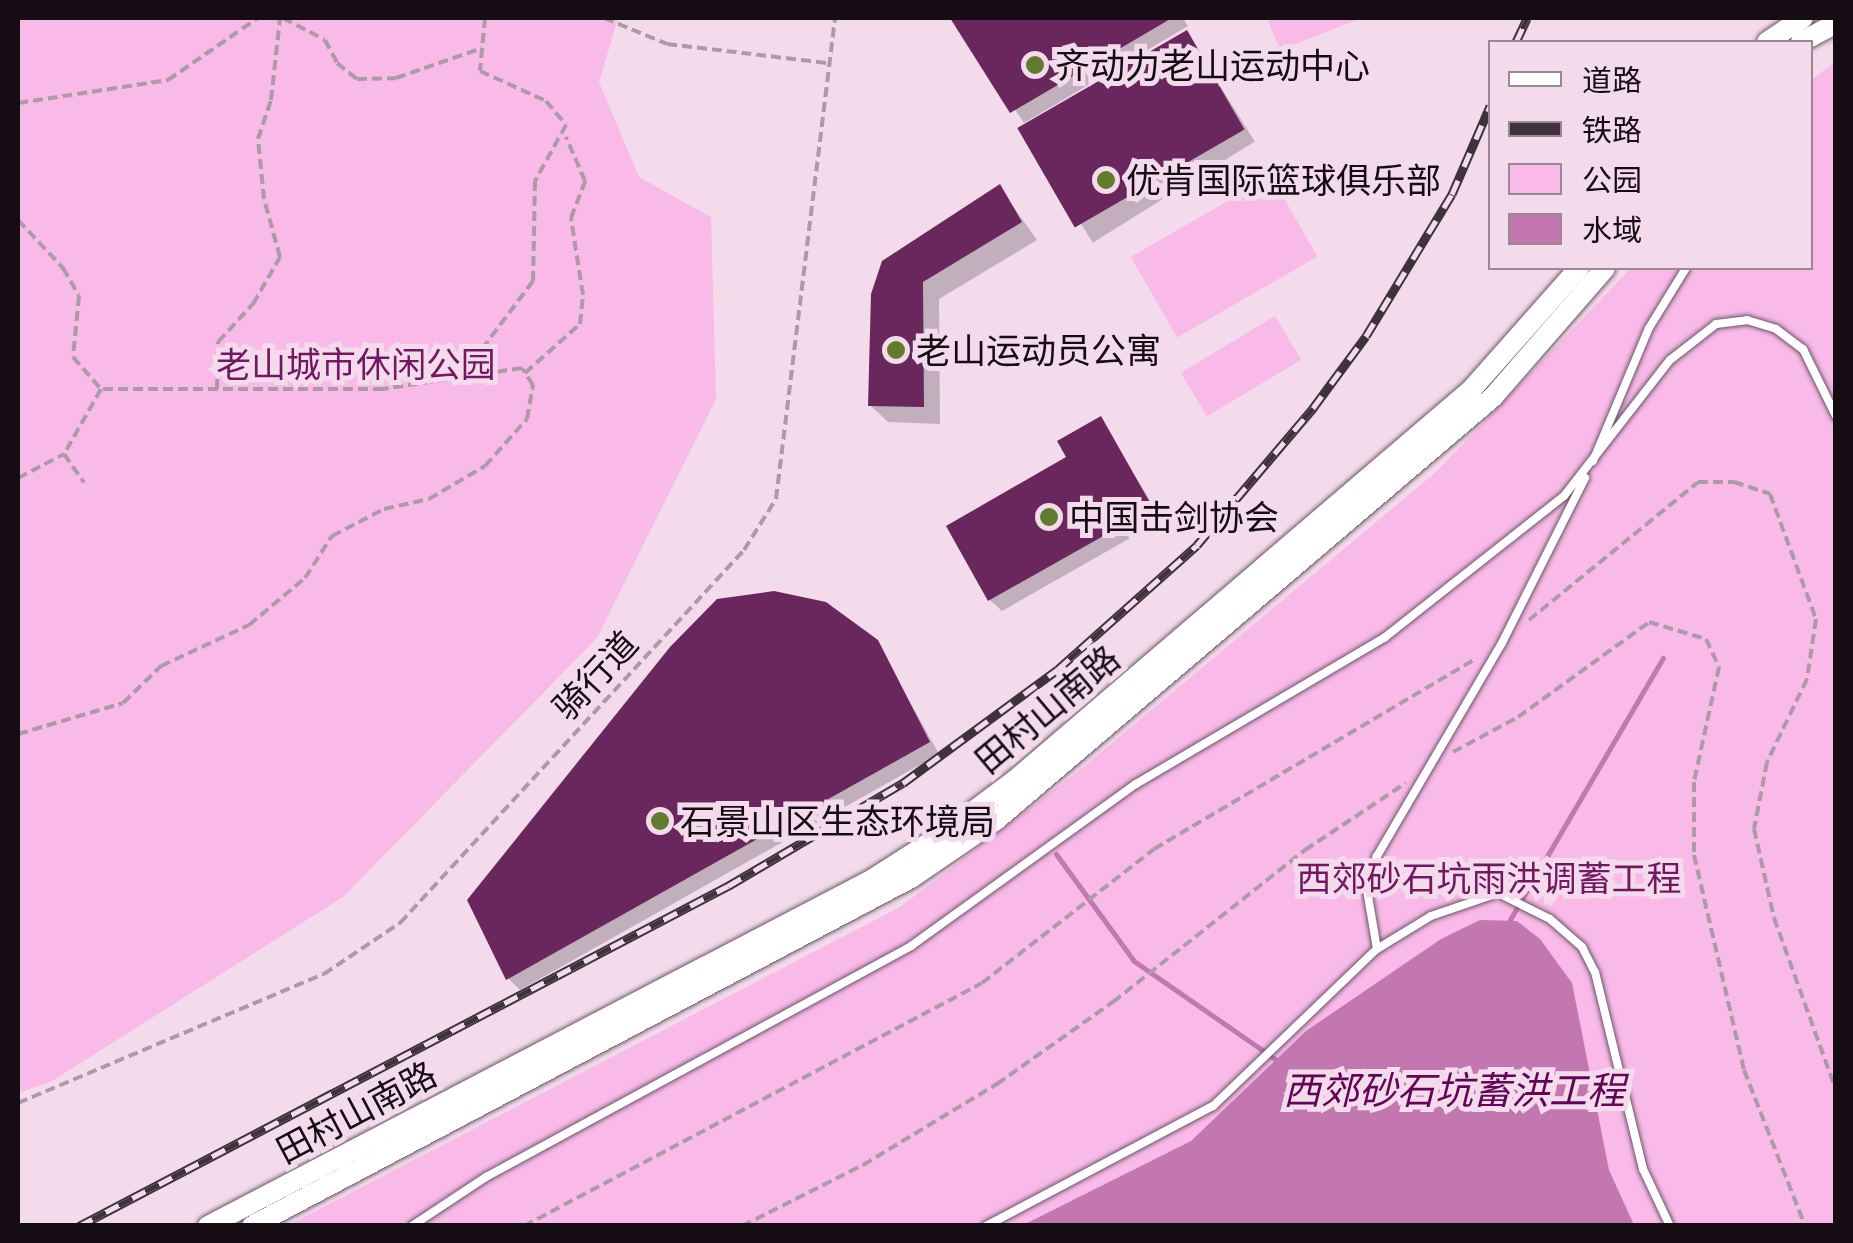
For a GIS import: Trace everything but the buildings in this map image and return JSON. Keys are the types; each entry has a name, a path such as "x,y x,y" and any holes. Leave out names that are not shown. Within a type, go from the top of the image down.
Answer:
{"main road":[{"path":"1770,40 1803,18"},
{"path":"1805,40 1836,23"},
{"name":"田村山南路","path":"208,1226 873,879 940,836 1015,780 1472,390 1577,270"},
{"name":"田村山南路","path":"252,1226 877,896 996,820 1492,397 1603,270"}],"lane":[{"path":"1377,949 1367,890 1377,856 1502,643 1588,470 1649,328 1685,270"},
{"path":"412,1226 486,1177 911,946 1136,784 1384,638 1588,470 1670,360 1716,324 1747,320 1776,329 1803,349 1836,416"},
{"path":"986,1226 1214,1106 1377,949 1462,902 1514,896 1582,947 1595,972 1643,1168 1670,1226"}],"path":[{"path":"18,103 168,80 258,18"},
{"path":"217,389 218,342 253,304 280,257 264,199 258,139 271,100 282,18 325,40 337,63 357,80 396,78 482,48"},
{"path":"484,18 480,70 546,101 566,125 536,182 533,281 485,345 490,372"},
{"path":"604,18 666,44 830,63"},
{"name":"骑行道","path":"18,1103 324,974 400,923 744,550 776,499 835,18"},
{"path":"525,374 580,324 583,295 570,218 585,182 564,134"},
{"path":"18,220 63,268 79,296 73,357 102,388 383,389 522,368 533,385 528,419 486,466 430,499 384,510 332,536 305,578 249,625 161,666 123,703 18,734"},
{"path":"18,478 64,454 102,388"},
{"path":"64,454 84,483"},
{"path":"524,1226 982,982 1154,849 1502,643 1698,482 1734,482 1770,494 1816,619 1807,680 1767,762 1754,829 1774,918 1836,1090"},
{"path":"1434,760 1518,717 1648,622 1706,639 1719,666 1694,782 1694,855 1744,1070 1805,1226"},
{"path":"742,1226 863,1165 1114,1002 1306,850 1388,792 1426,774"}],"green space":[{"name":"老山城市休闲公园","path":"18,18 618,18 599,82 639,177 711,217 716,399 597,638 343,897 52,1081 18,1093"},
{"path":"1267,18 1362,18 1280,50"},
{"name":"西郊砂石坑雨洪调蓄工程","path":"1835,62 1835,1225 287,1226 900,907 1081,769 1437,471 1629,270 1813,270 1813,78"},
{"path":"1271,176 1318,257 1177,338 1131,257"},
{"path":"1275,316 1301,360 1207,416 1181,373"}],"water":[{"name":"西郊砂石坑蓄洪工程","path":"1480,920 1517,921 1540,939 1572,983 1609,1170 1634,1225 1023,1225 1191,1141 1306,1031 1441,939"}],"waterway":[{"path":"1508,923 1663,658"},
{"path":"1056,854 1134,961 1281,1063"}],"railway":[{"path":"1517,40 1527,18"},
{"path":"79,1226 728,886 903,783 1058,669 1197,545 1313,408 1366,336 1452,194 1488,111"}],"place":[{"name":"齐动力老山运动中心","path":"1035,65"},
{"name":"优肯国际篮球俱乐部","path":"1106,180"},
{"name":"老山运动员公寓","path":"896,350"},
{"name":"中国击剑协会","path":"1049,517"},
{"name":"石景山区生态环境局","path":"660,821"}]}
